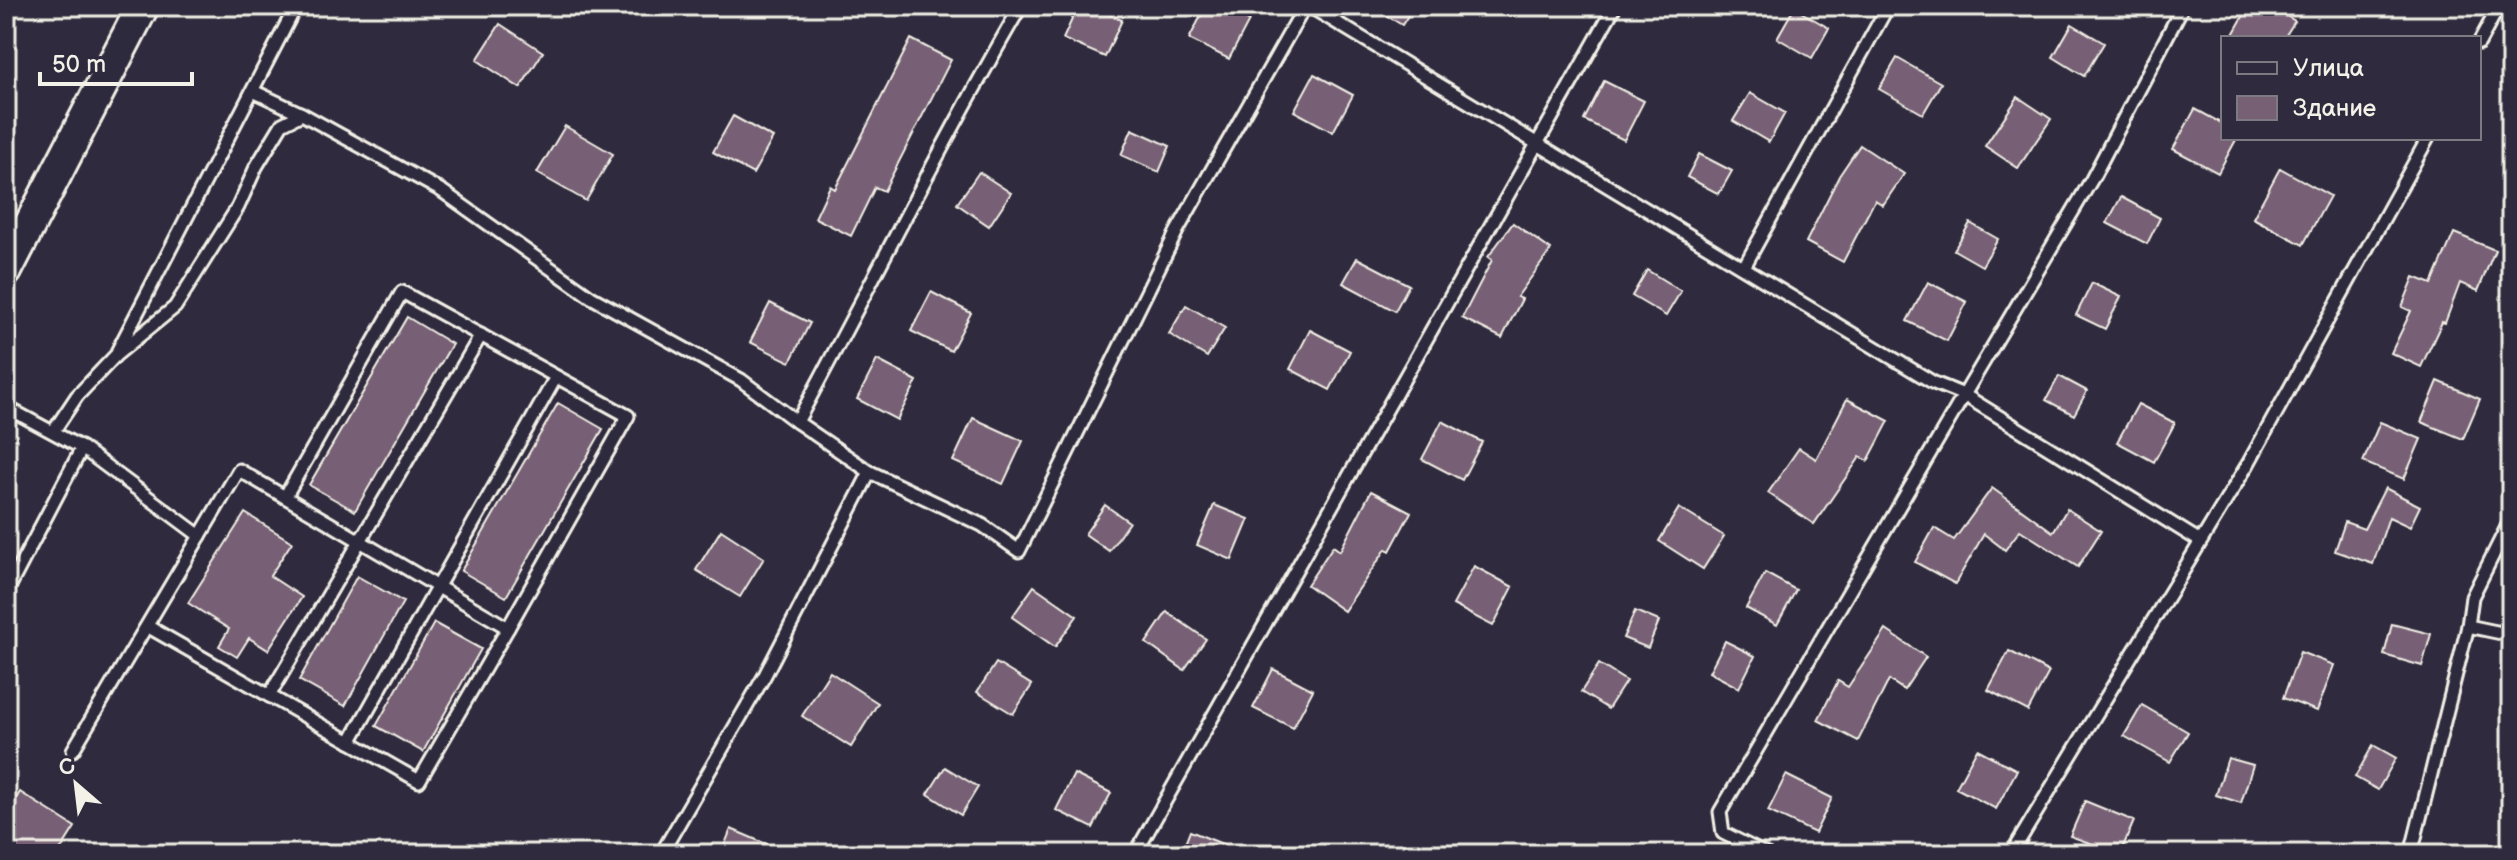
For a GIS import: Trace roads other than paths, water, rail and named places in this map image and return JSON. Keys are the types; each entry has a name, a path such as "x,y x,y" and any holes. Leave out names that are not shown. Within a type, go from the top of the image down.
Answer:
{"main road":[{"path":"6,271 143,6"}],"lane":[{"path":"116,355 296,6"},
{"path":"797,422 891,248 948,131 1021,6"},
{"path":"253,91 302,114 442,191 591,297 741,380 870,472 982,525 1019,551 1177,231 1307,6 1538,141 1934,383 1964,395 2200,541"},
{"path":"1135,854 1615,6"},
{"path":"1744,267 1888,6"},
{"path":"1765,854 1723,833 1720,812 2092,179 2183,6"},
{"path":"2481,39 2499,6"},
{"path":"53,432 77,396 116,355 175,307 238,207 256,167 282,124 302,114"},
{"path":"2011,854 2248,464 2427,140"},
{"path":"147,626 419,781 628,416 402,292 285,497"},
{"path":"269,696 481,335"},
{"path":"350,742 556,377"},
{"path":"6,407 82,448 200,536"},
{"path":"6,593 82,448"},
{"path":"73,750 239,470 508,628"},
{"path":"661,854 765,675 870,472"},
{"path":"2411,854 2468,626 2472,597 2511,519"},
{"path":"2468,626 2511,635"}]}
